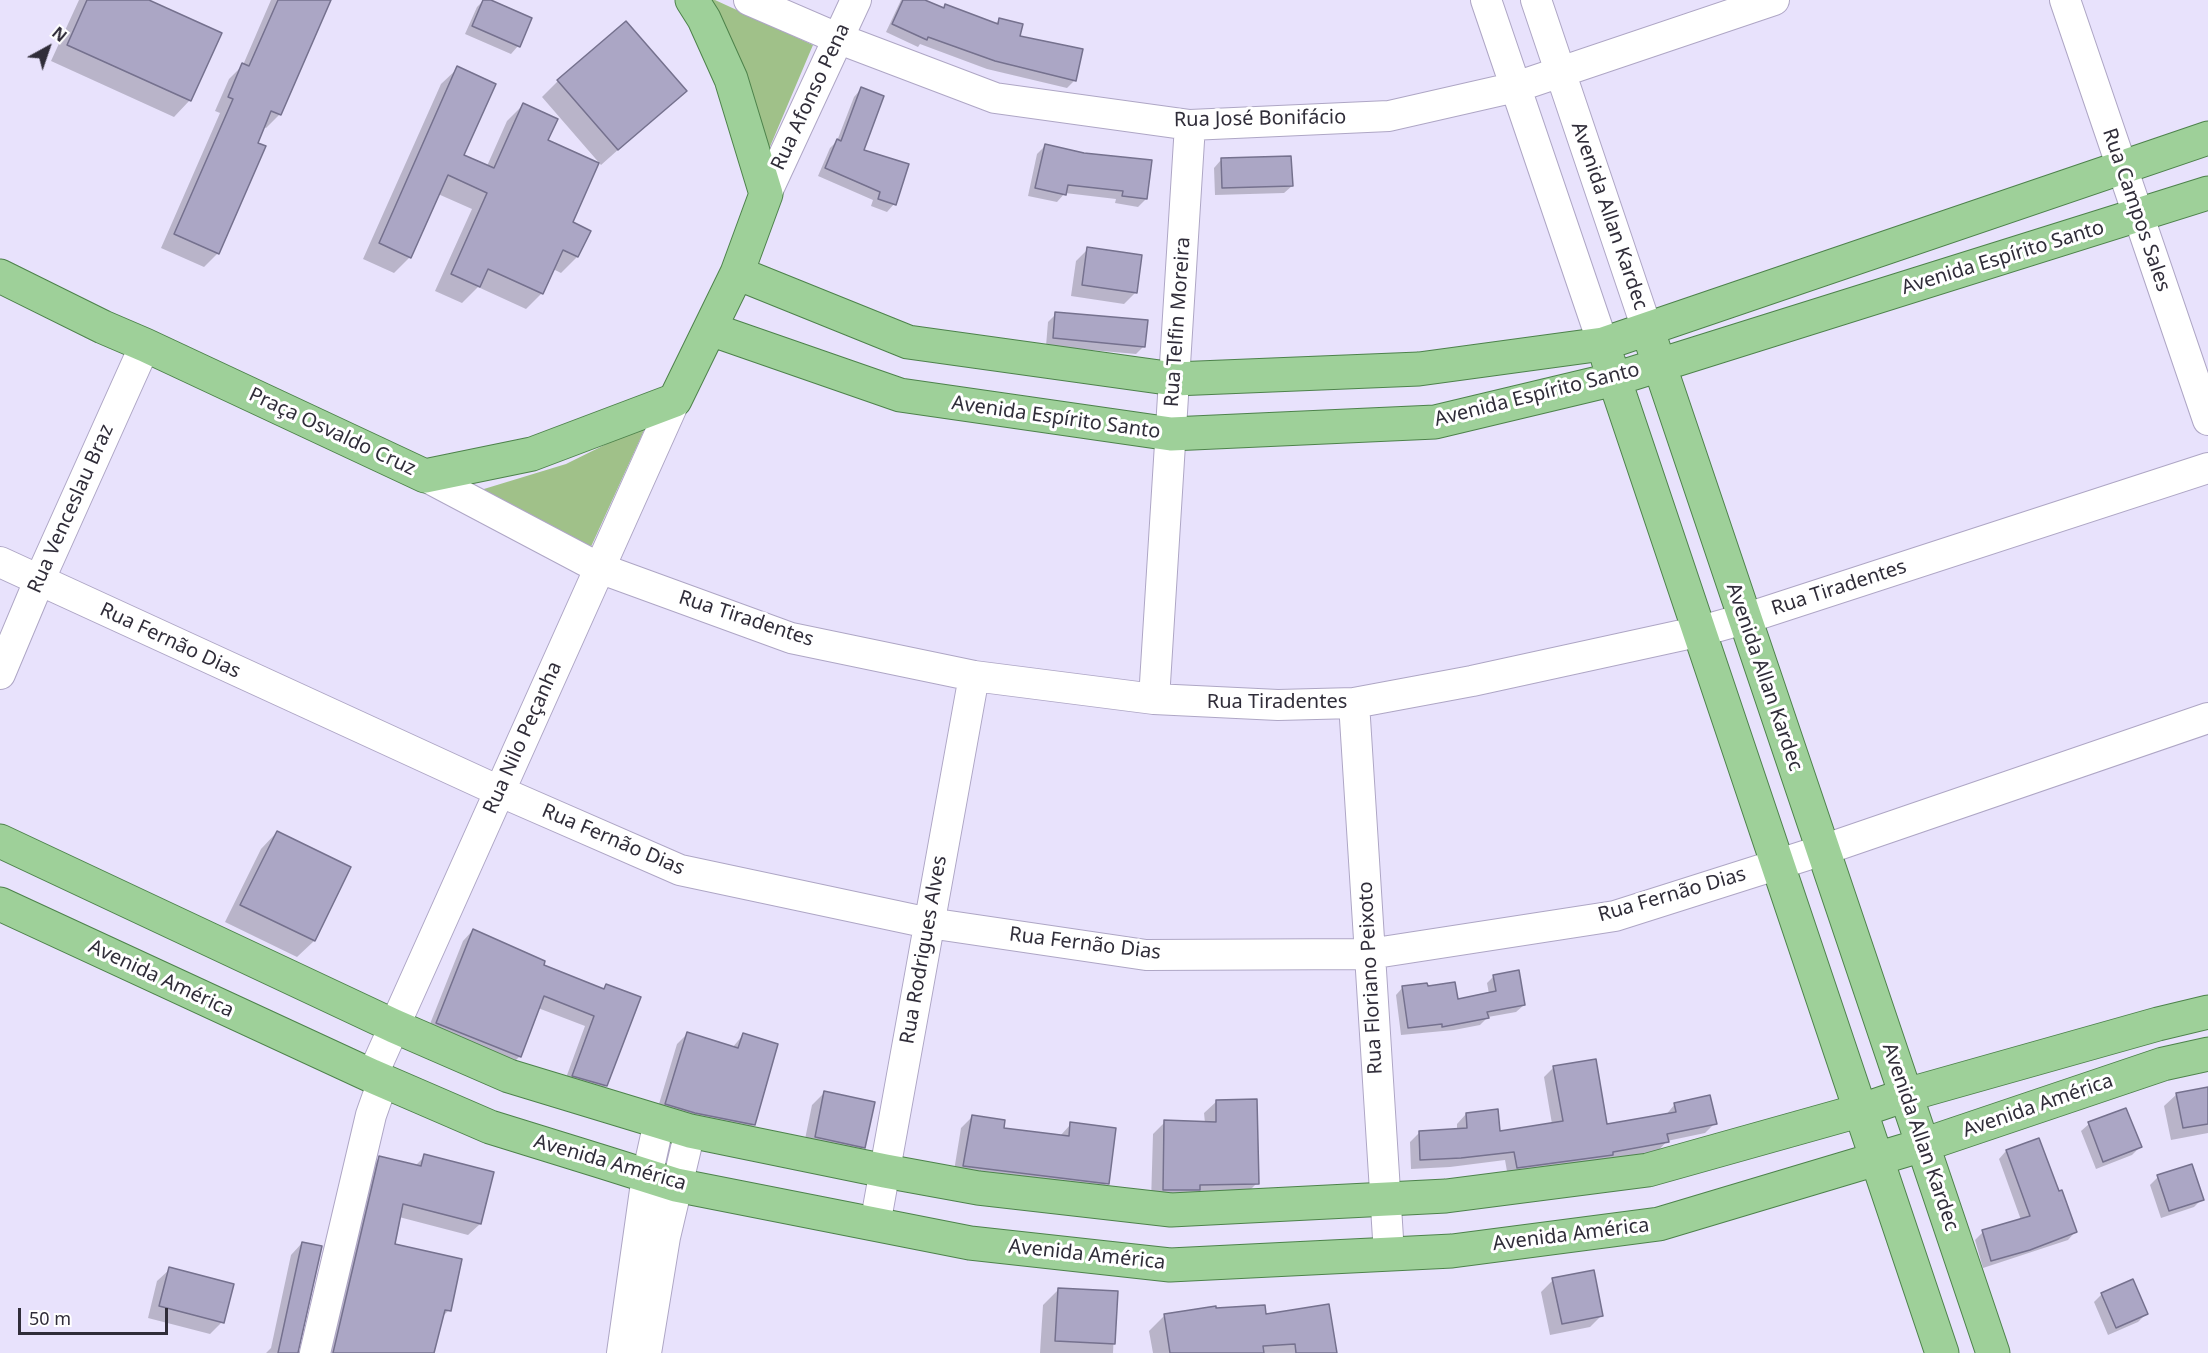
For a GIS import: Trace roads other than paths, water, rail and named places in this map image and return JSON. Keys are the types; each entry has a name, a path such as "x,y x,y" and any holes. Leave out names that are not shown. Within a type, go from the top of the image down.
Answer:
{"main road":[{"path":"675,400 737,273 766,194 730,79 704,19 692,0"},
{"name":"Avenida Espírito Santo","path":"737,273 908,342 1174,379 1419,369 1603,344 2208,138"},
{"name":"Avenida Espírito Santo","path":"710,329 900,395 1171,434 1435,422 1615,379 2208,193"},
{"name":"Praça Osvaldo Cruz","path":"0,276 103,327 424,476 532,453 675,400"},
{"name":"Avenida Allan Kardec","path":"1647,329 1993,1353"},
{"path":"1603,344 1942,1353"},
{"path":"0,841 394,1026 509,1076 674,1126 885,1171 978,1188 1171,1210 1446,1196 1648,1170 1862,1110 1906,1095 2208,1012"},
{"name":"Avenida América","path":"0,904 378,1079 490,1127 662,1180 875,1225 970,1243 1170,1265 1452,1251 1659,1224 1923,1145 2163,1064 2208,1054"}],"street":[{"name":"Rua José Bonifácio","path":"749,0 837,38 995,98 1190,125 1389,116 1516,87 1774,0"},
{"name":"Rua Afonso Pena","path":"766,194 856,0"},
{"path":"1486,0 1603,344"},
{"name":"Avenida Allan Kardec","path":"1536,0 1647,329"},
{"name":"Rua Campos Sales","path":"2065,0 2208,420"},
{"name":"Rua Telfin Moreira","path":"1154,699 1190,125"},
{"name":"Rua Venceslau Braz","path":"0,674 39,581 145,345"},
{"name":"Rua Nilo Peçanha","path":"315,1353 378,1079 394,1026 675,400"},
{"name":"Rua Tiradentes","path":"424,476 598,568 792,638 974,675 1154,699 1278,705 1354,703 1472,681 1701,631 2208,468"},
{"name":"Rua Fernão Dias","path":"0,562 499,791 680,870 929,923 1146,955 1369,954 1615,916 1823,850 2208,718"},
{"name":"Rua Rodrigues Alves","path":"875,1225 974,675"},
{"name":"Rua Floriano Peixoto","path":"1354,703 1389,1254"},
{"path":"622,1353 674,1126"},
{"path":"646,1353 665,1237 662,1180"}]}
